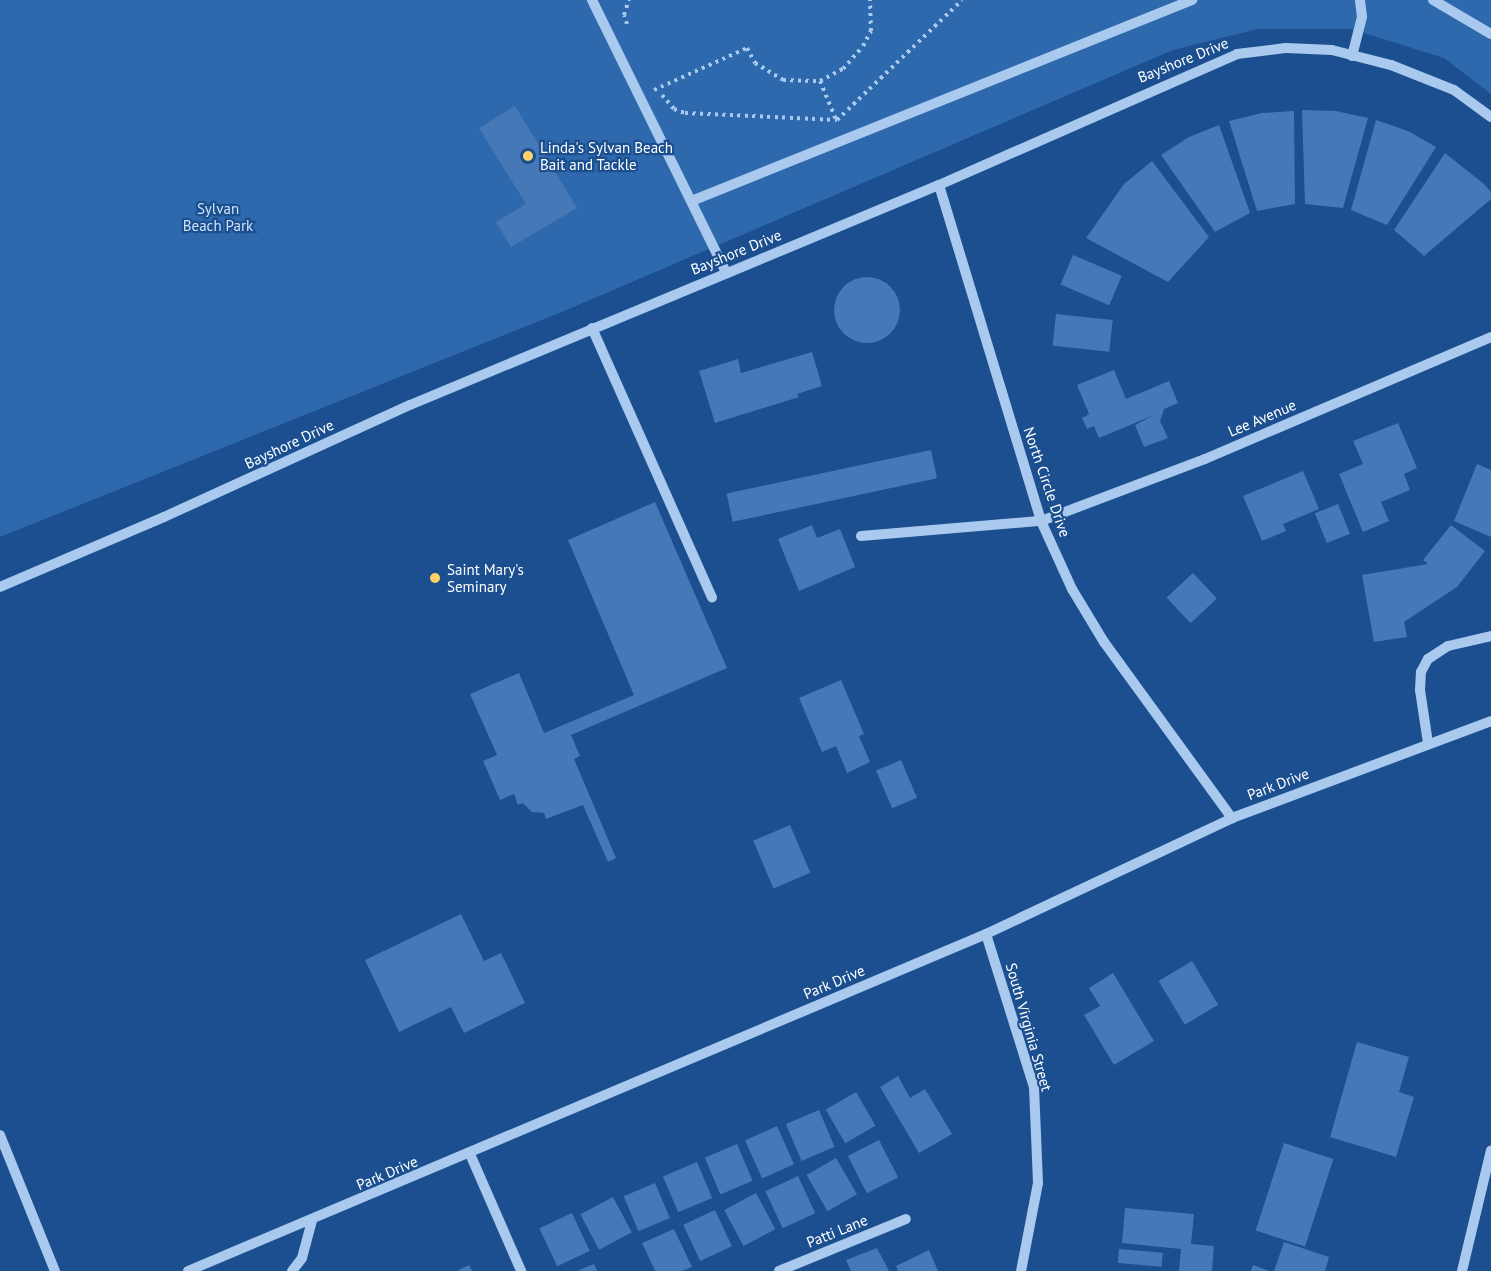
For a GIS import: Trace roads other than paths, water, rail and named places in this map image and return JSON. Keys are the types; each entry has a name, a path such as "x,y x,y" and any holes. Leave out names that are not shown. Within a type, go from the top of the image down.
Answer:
{"street":[{"path":"592,0 694,200 726,272"},
{"path":"694,200 1192,0"},
{"path":"1353,56 1362,17 1360,0"},
{"path":"1433,0 1491,34"},
{"name":"Bayshore Drive","path":"0,587 592,328 939,185 1237,54 1286,48 1332,50 1390,65 1454,90 1491,117"},
{"name":"North Circle Drive","path":"939,185 1041,521 1071,589 1104,642 1232,818"},
{"path":"592,328 712,598"},
{"name":"Lee Avenue","path":"861,536 1041,521 1205,459 1491,337"},
{"path":"1428,743 1420,690 1421,672 1428,659 1448,646 1491,636"},
{"name":"Park Drive","path":"188,1271 470,1154 986,934 1232,818 1491,721"},
{"name":"South Virginia Street","path":"986,934 1034,1087 1038,1183 1021,1271"},
{"path":"0,1134 54,1271"},
{"path":"1462,1271 1491,1149"},
{"path":"470,1154 521,1271"},
{"name":"Patti Lane","path":"779,1271 906,1219"},
{"path":"292,1271 302,1258 312,1220"}],"place":[{"name":"Linda's Sylvan Beach Bait and Tackle","path":"528,156"},
{"name":"Saint Mary's Seminary","path":"435,578"}],"park label":[{"name":"Sylvan Beach Park","path":"218,216"}]}
